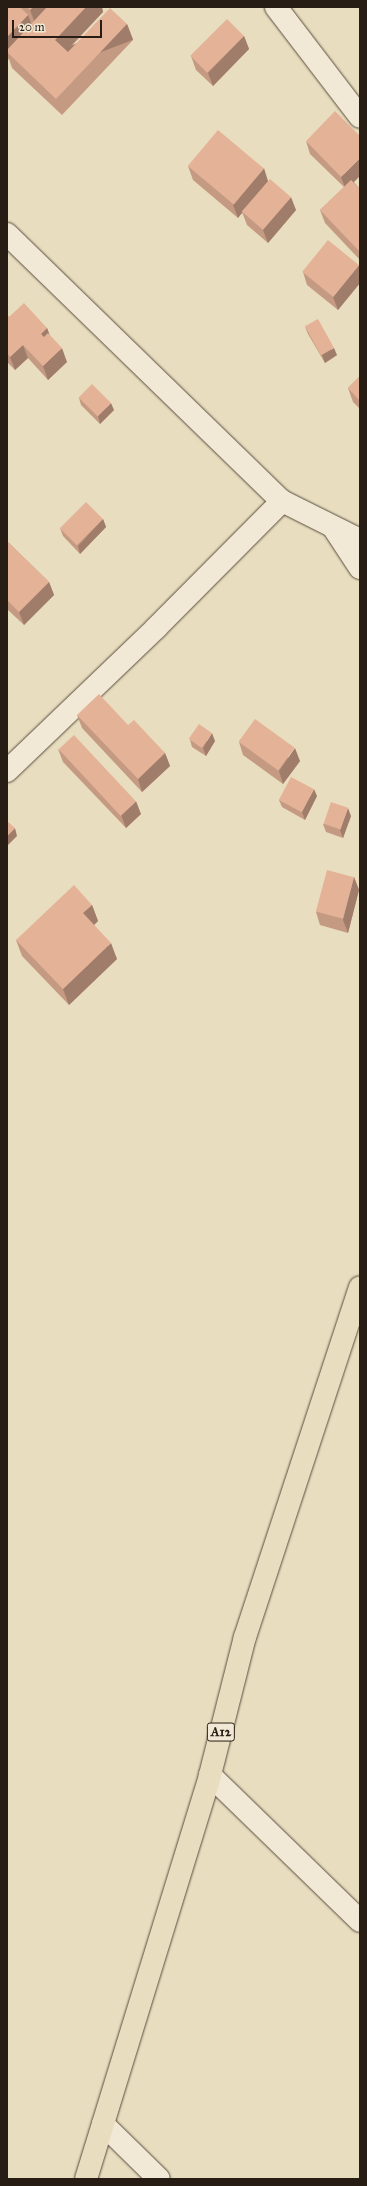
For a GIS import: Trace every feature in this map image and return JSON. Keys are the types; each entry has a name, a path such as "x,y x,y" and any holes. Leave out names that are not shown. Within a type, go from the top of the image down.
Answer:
{"main road":[{"name":"A12","path":"86,2179 210,1775 245,1638 360,1287"}],"street":[{"path":"276,7 360,117"},
{"path":"7,234 282,500 360,540"},
{"path":"7,771 156,628 282,500"},
{"path":"332,525 360,568"},
{"path":"210,1775 360,1921"},
{"path":"103,2124 159,2179"}],"building":[{"path":"7,7 20,7 28,15 7,37"},
{"path":"47,7 86,7 55,40 68,52 110,8 127,24 56,99 7,52 7,50"},
{"path":"227,19 244,36 207,73 190,56"},
{"path":"335,111 360,136 360,158 341,177 306,141"},
{"path":"218,130 264,169 234,205 188,166"},
{"path":"270,179 291,197 263,230 242,211"},
{"path":"351,180 360,189 360,252 320,210"},
{"path":"328,240 359,265 333,297 302,272"},
{"path":"24,303 47,328 41,334 44,337 48,333 62,348 43,366 23,345 10,357 7,353 7,315 9,317"},
{"path":"318,319 334,348 321,355 305,326"},
{"path":"360,376 360,401 348,388"},
{"path":"92,384 111,403 98,417 79,397"},
{"path":"86,502 103,519 77,545 60,528"},
{"path":"7,541 49,582 19,612 7,600"},
{"path":"99,694 128,725 134,720 165,753 138,779 77,715"},
{"path":"255,719 295,748 278,770 239,742"},
{"path":"199,724 212,733 202,748 189,739"},
{"path":"74,735 136,802 121,816 59,749"},
{"path":"291,777 314,789 302,812 279,800"},
{"path":"331,802 348,808 341,830 324,824"},
{"path":"7,821 15,828 7,836"},
{"path":"327,870 354,877 343,919 316,912"},
{"path":"74,885 92,905 83,913 111,943 63,989 16,940"}]}
